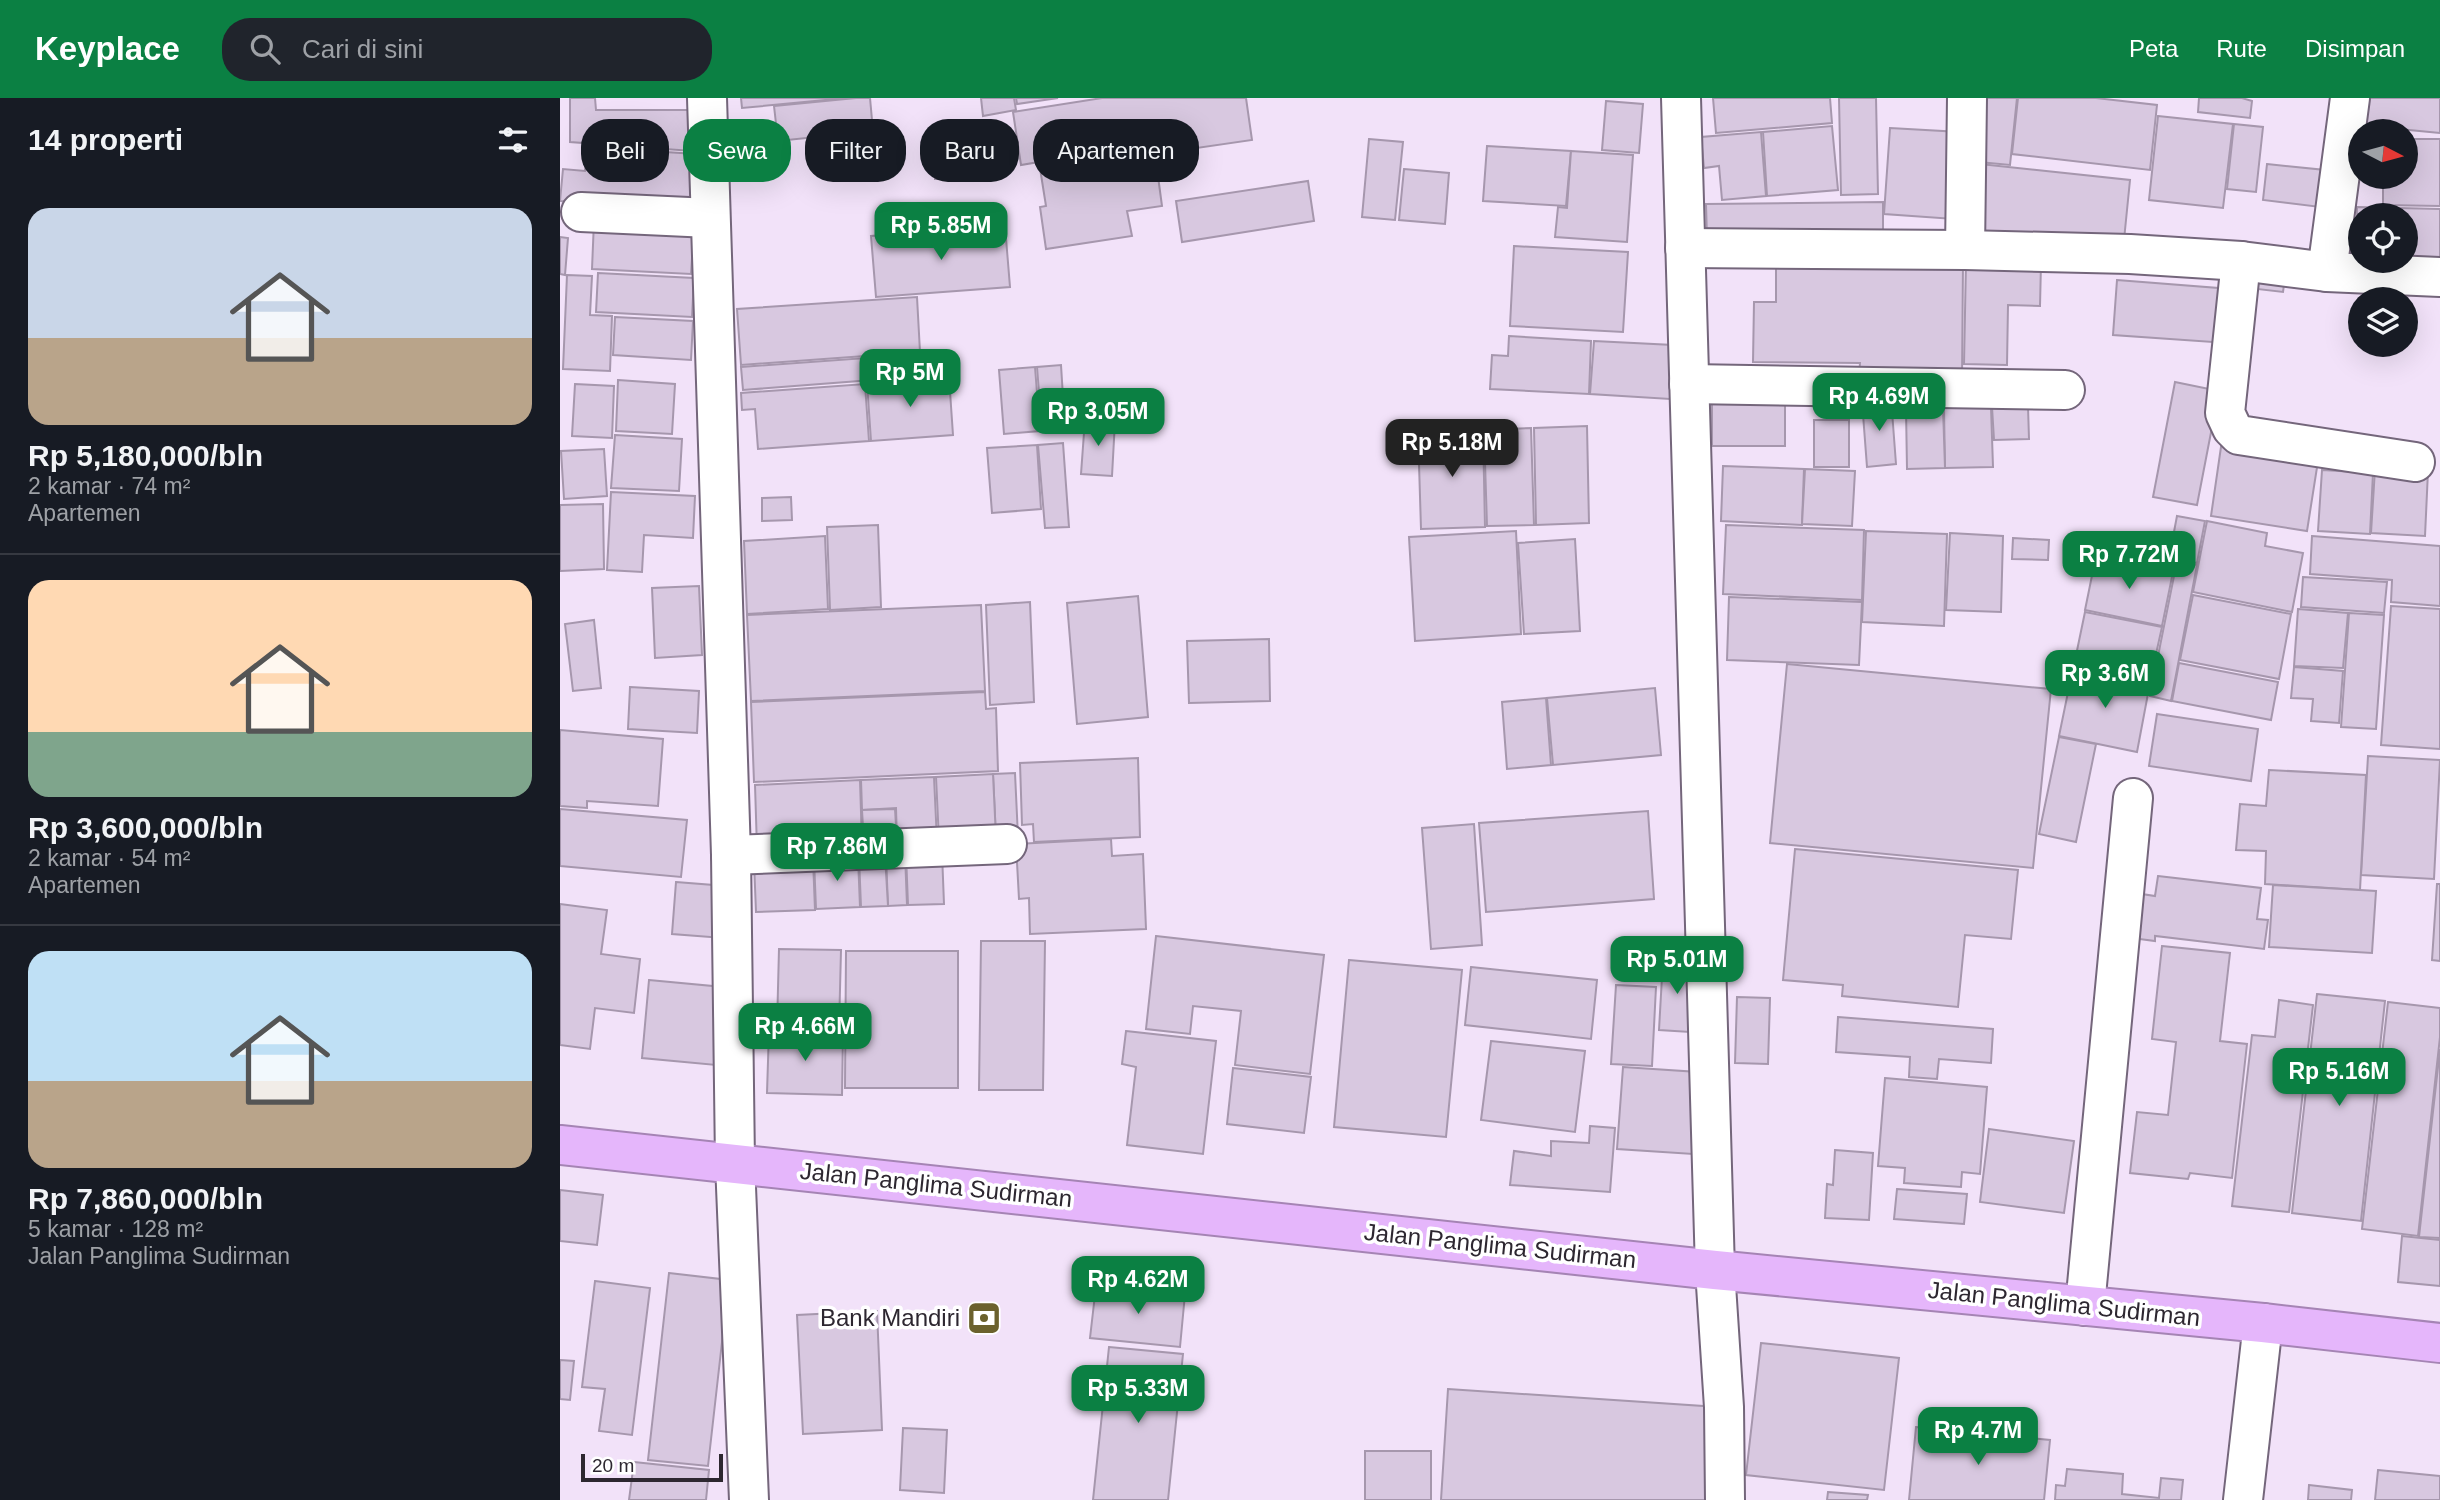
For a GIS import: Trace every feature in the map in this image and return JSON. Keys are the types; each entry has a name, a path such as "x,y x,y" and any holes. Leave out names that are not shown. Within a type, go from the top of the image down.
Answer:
{"highway":[{"name":"Jalan Panglima Sudirman","path":"560,1145 1715,1270 2263,1323 2440,1343"}],"street":[{"path":"706,98 731,855 734,1163 750,1500"},
{"path":"1681,98 1715,1270 1724,1407 1725,1500"},
{"path":"1965,250 1967,98"},
{"path":"2326,272 2350,98"},
{"path":"581,212 710,218"},
{"path":"1685,248 2130,254 2241,261 2326,272 2440,277"},
{"path":"2241,261 2225,413 2232,428 2239,435 2415,462"},
{"path":"1689,384 2065,390"},
{"path":"2085,1306 2133,798"},
{"path":"731,855 1007,844"},
{"path":"2243,1500 2263,1323"}],"building":[{"path":"570,98 595,98 596,110 696,110 695,119 683,119 683,150 669,149 669,119 581,119 581,143 570,142"},
{"path":"741,98 846,98 742,108"},
{"path":"870,98 872,119 805,119 805,138 791,140 791,119 775,119 774,106"},
{"path":"981,98 1014,98 1016,110 983,116"},
{"path":"1016,98 1058,98 1017,104"},
{"path":"1102,98 1246,98 1252,140 1199,148 1199,119 1033,119 1033,163 1021,165 1019,119 1014,119 1013,112"},
{"path":"1713,98 1830,98 1832,123 1716,133"},
{"path":"1839,98 1876,98 1878,194 1841,195"},
{"path":"1987,98 2017,98 2010,165 1979,162"},
{"path":"2018,98 2096,98 2157,105 2150,170 2012,154"},
{"path":"2199,98 2242,98 2252,101 2250,118 2198,112"},
{"path":"2360,98 2440,98 2440,133 2418,131 2418,119 2358,119"},
{"path":"1606,101 1643,104 1639,153 1602,150"},
{"path":"2158,116 2233,124 2223,208 2149,200"},
{"path":"2234,124 2263,127 2256,192 2227,189"},
{"path":"1832,126 1838,190 1767,196 1763,132"},
{"path":"1890,128 1960,132 1954,219 1884,214"},
{"path":"1761,132 1766,196 1722,200 1719,166 1704,168 1701,137"},
{"path":"1369,139 1403,142 1395,220 1362,217"},
{"path":"2418,139 2440,139 2440,206 2383,203 2383,189 2418,189"},
{"path":"1487,146 1571,151 1566,206 1483,201"},
{"path":"1571,151 1633,155 1627,242 1555,237 1558,207 1567,208"},
{"path":"669,152 683,153 683,182 694,182 692,210 560,201 563,169 581,171 581,182 669,182"},
{"path":"1980,164 2130,180 2123,250 1972,233"},
{"path":"2267,164 2325,170 2320,207 2263,200"},
{"path":"1404,169 1449,173 1445,224 1399,220"},
{"path":"1308,181 1314,221 1182,242 1176,201"},
{"path":"1042,182 1159,182 1162,206 1127,211 1132,236 1046,249 1040,207 1046,206"},
{"path":"1883,202 1883,236 1707,238 1706,204"},
{"path":"2418,208 2440,209 2440,267 2418,266"},
{"path":"594,221 694,227 691,274 592,269"},
{"path":"1005,226 1010,287 876,297 871,236"},
{"path":"560,237 568,238 565,275 560,274"},
{"path":"1514,246 1628,252 1623,332 1510,326"},
{"path":"1776,259 1963,262 1962,379 1859,377 1860,363 1753,362 1754,302 1776,302"},
{"path":"1966,262 2041,263 2040,306 2008,305 2007,365 1964,364"},
{"path":"598,273 694,278 692,317 596,312"},
{"path":"567,275 592,276 590,315 612,316 610,371 563,369"},
{"path":"2260,275 2285,278 2283,292 2257,289"},
{"path":"2117,280 2231,289 2227,343 2113,335"},
{"path":"917,297 920,352 741,365 737,309"},
{"path":"615,317 693,321 691,360 613,355"},
{"path":"1509,336 1591,341 1589,394 1490,389 1492,355 1508,356"},
{"path":"1594,341 1673,345 1670,399 1590,394"},
{"path":"935,353 937,375 743,390 741,367"},
{"path":"1061,365 1065,429 1042,431 1037,367"},
{"path":"1035,367 1040,431 1004,434 999,370"},
{"path":"949,377 953,435 871,441 867,383"},
{"path":"618,380 675,384 672,434 616,431"},
{"path":"2175,382 2219,391 2197,505 2153,497"},
{"path":"575,384 614,386 612,438 572,436"},
{"path":"865,384 869,441 758,449 755,409 742,410 741,393"},
{"path":"1891,398 1896,464 1867,467 1862,401"},
{"path":"1712,404 1785,404 1785,446 1712,446"},
{"path":"2028,406 2029,439 1994,440 1992,407"},
{"path":"1991,407 1993,467 1945,468 1944,408"},
{"path":"1943,408 1945,468 1907,469 1906,409"},
{"path":"1085,419 1115,421 1112,476 1081,474"},
{"path":"1814,420 1849,420 1849,467 1814,467"},
{"path":"1587,426 1589,523 1536,525 1534,428"},
{"path":"1531,428 1534,525 1487,526 1484,430"},
{"path":"1483,430 1485,527 1421,529 1418,431"},
{"path":"615,435 682,439 679,491 611,488"},
{"path":"1063,443 1069,527 1045,528 1038,445"},
{"path":"1037,445 1041,509 992,513 987,448"},
{"path":"2221,447 2318,461 2307,531 2211,516"},
{"path":"604,449 607,496 564,499 561,451"},
{"path":"1723,466 1804,469 1802,525 1721,521"},
{"path":"1805,469 1855,471 1852,526 1802,524"},
{"path":"2375,469 2428,471 2425,536 2371,533"},
{"path":"2322,470 2373,473 2370,534 2318,531"},
{"path":"611,492 695,496 693,538 644,535 642,572 607,570"},
{"path":"791,497 792,520 762,521 762,498"},
{"path":"603,504 604,569 560,571 560,505"},
{"path":"2177,516 2205,521 2197,563 2169,558"},
{"path":"2207,521 2267,533 2265,546 2303,553 2292,612 2193,592"},
{"path":"878,525 881,607 830,610 827,527"},
{"path":"1726,525 1864,530 1862,600 1723,594"},
{"path":"1516,531 1521,634 1415,641 1409,537"},
{"path":"1866,531 1947,534 1944,626 1862,622"},
{"path":"1950,533 2003,536 2001,612 1946,610"},
{"path":"825,536 828,609 747,614 744,541"},
{"path":"2312,536 2440,546 2440,606 2391,602 2392,580 2310,574"},
{"path":"2013,538 2049,540 2048,560 2012,559"},
{"path":"1575,539 1580,631 1524,634 1518,543"},
{"path":"2096,556 2173,572 2162,626 2085,610"},
{"path":"2177,561 2197,565 2171,701 2150,696"},
{"path":"2303,577 2387,582 2384,613 2301,607"},
{"path":"699,586 702,655 655,658 652,588"},
{"path":"2193,595 2291,614 2279,679 2180,660"},
{"path":"1138,596 1148,717 1077,724 1067,603"},
{"path":"1729,597 1862,602 1859,665 1727,660"},
{"path":"1030,602 1034,702 990,705 986,605"},
{"path":"981,605 985,691 751,701 747,615"},
{"path":"2391,606 2440,609 2440,749 2381,745"},
{"path":"2298,609 2348,613 2343,668 2294,666"},
{"path":"2085,612 2162,627 2150,681 2074,665"},
{"path":"2349,613 2384,615 2376,729 2341,727"},
{"path":"594,620 601,688 573,691 565,624"},
{"path":"1269,639 1270,701 1189,703 1187,641"},
{"path":"2179,663 2278,682 2271,720 2172,701"},
{"path":"1787,664 2051,689 2033,868 1770,843"},
{"path":"2294,667 2343,671 2339,723 2311,721 2313,699 2291,698"},
{"path":"2073,668 2150,683 2137,752 2059,736"},
{"path":"630,687 699,691 697,733 628,729"},
{"path":"1655,688 1661,755 1553,765 1547,698"},
{"path":"985,692 986,709 996,708 998,771 754,782 751,702"},
{"path":"1546,698 1551,765 1507,769 1502,702"},
{"path":"2157,714 2258,729 2251,781 2149,766"},
{"path":"560,730 663,739 658,806 587,801 587,808 560,806"},
{"path":"2059,737 2096,744 2076,842 2039,834"},
{"path":"2368,756 2440,760 2434,879 2361,875"},
{"path":"1138,758 1140,837 1034,842 1033,824 1022,825 1020,763"},
{"path":"2269,770 2366,775 2360,890 2265,884 2266,851 2236,850 2240,804 2266,806"},
{"path":"1015,773 1018,837 996,838 993,774"},
{"path":"993,774 996,838 939,841 936,777"},
{"path":"934,777 937,841 897,843 896,808 862,810 861,780"},
{"path":"860,780 862,844 757,849 755,785"},
{"path":"560,809 687,820 681,877 560,866"},
{"path":"895,809 897,842 864,845 862,810"},
{"path":"1648,811 1654,899 1486,912 1479,823"},
{"path":"1474,824 1482,945 1431,949 1422,828"},
{"path":"1111,839 1112,856 1143,854 1146,929 1030,934 1029,898 1019,899 1016,844"},
{"path":"1795,849 2018,870 2011,939 1965,935 1958,1007 1842,996 1843,985 1783,980"},
{"path":"942,853 944,904 908,905 906,854"},
{"path":"905,854 907,905 888,906 886,856"},
{"path":"885,855 888,906 861,907 859,857"},
{"path":"858,857 860,907 816,909 814,859"},
{"path":"813,859 815,910 756,912 754,862"},
{"path":"2158,876 2261,888 2257,919 2268,920 2264,949 2155,936 2155,941 2124,937 2129,892 2155,896"},
{"path":"676,882 726,886 723,938 672,934"},
{"path":"2437,884 2440,884 2440,961 2432,960"},
{"path":"2273,885 2376,891 2372,953 2269,947"},
{"path":"560,904 607,910 601,954 640,959 634,1013 595,1008 590,1049 560,1045"},
{"path":"1156,936 1324,955 1310,1074 1235,1065 1241,1011 1193,1006 1190,1034 1146,1029"},
{"path":"981,941 1045,941 1043,1090 979,1090"},
{"path":"2162,946 2230,953 2220,1041 2247,1044 2232,1178 2190,1173 2188,1179 2130,1173 2137,1112 2168,1115 2176,1042 2152,1039"},
{"path":"779,949 841,950 839,1029 777,1027"},
{"path":"846,951 958,951 958,1088 845,1088"},
{"path":"1663,959 1695,962 1690,1032 1659,1030"},
{"path":"1349,960 1462,970 1446,1137 1334,1127"},
{"path":"1471,967 1597,980 1591,1039 1465,1025"},
{"path":"649,980 723,987 716,1065 642,1058"},
{"path":"1616,985 1656,987 1652,1066 1611,1064"},
{"path":"2317,994 2385,1001 2361,1221 2292,1213"},
{"path":"1737,997 1770,998 1768,1064 1735,1063"},
{"path":"2279,1000 2313,1005 2289,1212 2232,1206 2252,1035 2275,1037"},
{"path":"2388,1002 2440,1008 2440,1037 2418,1236 2362,1229"},
{"path":"1838,1017 1993,1029 1991,1063 1939,1059 1937,1079 1909,1077 1910,1057 1836,1052"},
{"path":"769,1030 843,1033 842,1095 767,1093"},
{"path":"1126,1031 1216,1041 1203,1154 1127,1145 1136,1067 1122,1064"},
{"path":"1491,1041 1585,1051 1575,1132 1481,1120"},
{"path":"2440,1049 2440,1238 2419,1237"},
{"path":"1623,1067 1698,1072 1693,1154 1617,1149"},
{"path":"1233,1068 1311,1077 1304,1133 1227,1124"},
{"path":"1885,1078 1987,1087 1980,1174 1962,1172 1961,1187 1904,1183 1905,1168 1878,1166"},
{"path":"1590,1126 1615,1128 1610,1192 1510,1185 1514,1151 1551,1156 1551,1141 1589,1143"},
{"path":"1989,1129 2074,1141 2064,1213 1980,1202"},
{"path":"1835,1150 1873,1153 1869,1220 1825,1218 1827,1184 1833,1185"},
{"path":"1897,1189 1967,1194 1964,1224 1894,1219"},
{"path":"560,1190 603,1195 597,1245 560,1241"},
{"path":"2402,1236 2440,1240 2440,1286 2398,1282"},
{"path":"669,1273 729,1280 708,1466 648,1460"},
{"path":"595,1281 650,1288 632,1435 599,1431 605,1389 582,1387"},
{"path":"1096,1286 1185,1294 1180,1347 1090,1338"},
{"path":"877,1311 882,1430 803,1434 797,1315"},
{"path":"1761,1343 1899,1358 1884,1490 1746,1475"},
{"path":"1109,1347 1183,1354 1168,1500 1093,1500"},
{"path":"560,1360 574,1361 570,1400 560,1399"},
{"path":"1448,1389 1718,1407 1711,1500 1441,1500"},
{"path":"1916,1427 2050,1440 2044,1500 1909,1500"},
{"path":"903,1428 947,1430 944,1493 900,1490"},
{"path":"1365,1451 1431,1451 1431,1500 1365,1500"},
{"path":"634,1462 709,1470 706,1500 629,1500"},
{"path":"2067,1469 2123,1474 2122,1494 2159,1498 2161,1478 2183,1480 2181,1500 2055,1500 2056,1485 2065,1486"},
{"path":"2378,1470 2440,1476 2440,1500 2375,1500"},
{"path":"2309,1485 2352,1490 2351,1500 2308,1500"},
{"path":"1828,1492 1868,1495 1867,1500 1827,1500"}],"place":[{"name":"Bank Mandiri","path":"984,1318"}]}
